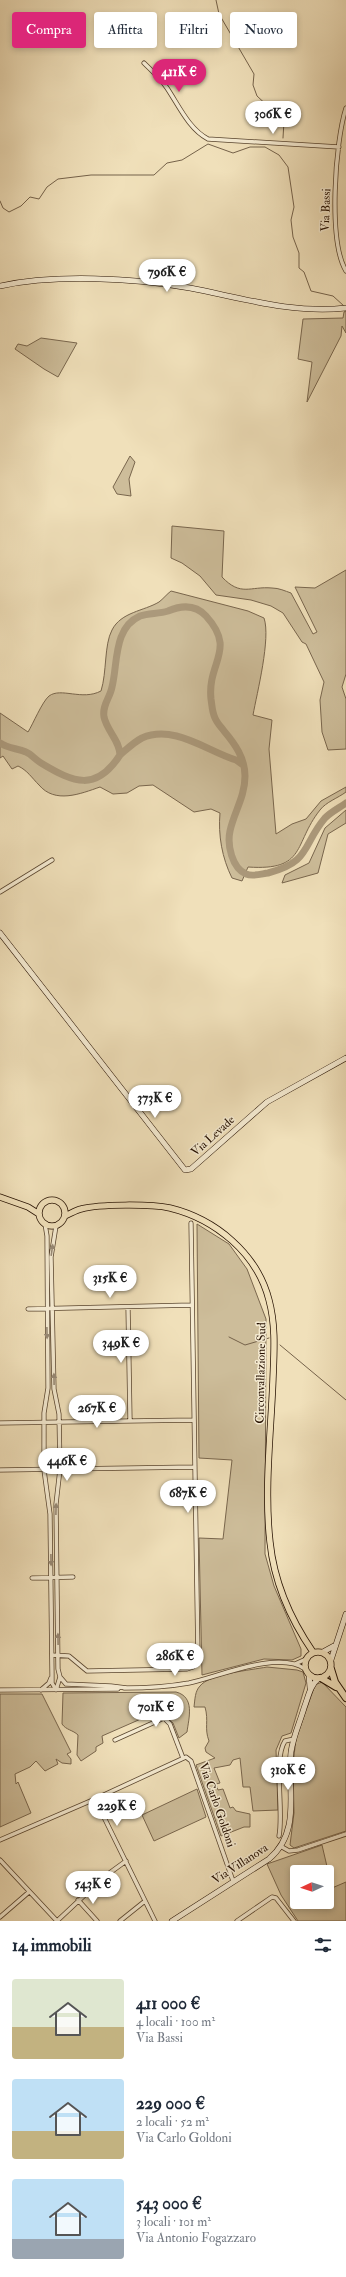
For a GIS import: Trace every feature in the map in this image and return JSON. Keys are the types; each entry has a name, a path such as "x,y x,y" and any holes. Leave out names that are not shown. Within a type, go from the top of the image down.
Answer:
{"highway":[{"path":"331,1668 332,1676 346,1698"},
{"path":"320,1678 339,1689"}],"main road":[{"path":"0,1197 17,1202 42,1204 48,1200 55,1200 64,1207 82,1208"},
{"path":"17,1202 39,1214 44,1224 56,1226 62,1222 65,1216 64,1207"},
{"path":"39,1214 42,1204"},
{"name":"Circonvallazione Sud","path":"65,1216 82,1208 152,1206 192,1214 220,1230 233,1241 255,1268 263,1283 273,1317 274,1339 268,1503 270,1543 285,1601 306,1641 309,1655"},
{"path":"324,1652 331,1660 331,1668 326,1675 320,1678 309,1674 305,1669 309,1655 324,1652"}],"street":[{"path":"144,63 167,87 188,121 208,139 339,147"},
{"name":"Via Bassi","path":"346,108 339,147 334,228 337,247 346,272"},
{"path":"0,286 45,279 163,284 298,309 344,309"},
{"path":"0,892 52,860"},
{"name":"Via Levade","path":"0,933 185,1170 191,1169 267,1102 346,1058"},
{"path":"52,1655 69,1656 87,1671 181,1670 195,1665 198,1656 191,1223"},
{"path":"44,1224 48,1236 46,1308 48,1388 43,1422 44,1470 49,1502 52,1683 56,1690"},
{"path":"56,1226 52,1256 54,1389 59,1422 60,1469 56,1504 56,1578 60,1677 56,1690"},
{"path":"28,1309 192,1306"},
{"path":"128,1307 130,1420"},
{"path":"0,1423 194,1420"},
{"path":"0,1470 195,1467"},
{"path":"32,1578 73,1577"},
{"path":"331,1660 334,1645 346,1614"},
{"path":"324,1652 334,1645"},
{"path":"292,1664 309,1655"},
{"path":"0,1690 127,1688 185,1684 260,1664 292,1664 305,1669"},
{"path":"282,1847 292,1818 291,1765 294,1739 310,1688 309,1674"},
{"path":"40,1690 49,1684 52,1675"},
{"path":"60,1677 66,1684 72,1685 127,1688"},
{"path":"310,1688 320,1678"},
{"path":"115,1740 164,1718 170,1724 183,1758"},
{"path":"279,1836 281,1824 281,1750 286,1740 294,1739"},
{"name":"Via Carlo Goldoni","path":"0,1840 95,1799 183,1758 189,1757 233,1881"},
{"path":"95,1799 155,1921"},
{"name":"Via Villanova","path":"172,1921 269,1859 282,1847 289,1851 298,1850 346,1834"},
{"path":"0,1860 57,1921 78,1900 126,1861"},
{"path":"0,1917 29,1892"},
{"path":"237,1921 272,1897 276,1898 294,1921"},
{"path":"78,1900 97,1921"},
{"path":"120,1921 145,1902"}],"shaded area":[{"path":"346,311 346,333 342,326 341,336 307,402 312,362 298,359 303,319 343,318 344,312"},
{"path":"41,338 77,343 58,377 15,349 18,344 27,346"},
{"path":"130,456 135,462 129,479 131,496 117,494 113,487"},
{"path":"172,526 224,531 222,577 240,589 275,588 291,593 313,634 317,632 295,587 315,588 346,570 346,674 342,687 346,699 346,749 328,750 322,732 320,700 324,682 306,644 302,642 283,613 271,606 251,600 216,595 200,576 182,563 171,558"},
{"path":"171,591 248,611 264,618 266,627 265,652 253,715 272,720 269,749 276,834 292,824 306,819 321,801 346,787 346,792 329,802 320,810 296,853 290,860 280,865 248,867 242,881 232,878 223,854 220,838 220,813 211,809 194,812 153,785 139,786 127,793 113,794 100,787 68,796 52,794 45,791 24,770 18,766 12,769 3,756 0,758 0,713 28,732 49,696 60,693 87,695 101,691 109,636 116,624 121,619 159,602"},
{"path":"346,810 346,823 328,834 318,873 282,883 285,875 309,863 325,828"},
{"path":"197,1224 229,1244 247,1269 266,1319 265,1554 274,1586 301,1649 301,1656 292,1660 264,1659 202,1675 199,1538 223,1539 232,1460 199,1458"},
{"path":"267,1667 303,1672 306,1683 291,1733 282,1736 276,1750 278,1810 253,1811 250,1787 243,1787 240,1758 233,1760 230,1765 214,1768 220,1783 216,1784 218,1790 223,1789 230,1808 233,1807 236,1811 250,1814 250,1827 244,1827 221,1836 196,1765 215,1758 206,1752 205,1748 209,1741 207,1732 207,1716 205,1707 194,1707 196,1693 200,1686 212,1678"},
{"path":"322,1682 346,1707 346,1831 294,1848 290,1845 294,1813 293,1764 296,1739 315,1685"},
{"path":"176,1692 186,1698 189,1708 187,1732 179,1738 173,1723 159,1711 102,1736 103,1743 96,1747 96,1751 81,1761 77,1755 78,1735 65,1728 62,1724 63,1693"},
{"path":"0,1694 42,1694 71,1752 67,1754 71,1759 71,1764 62,1763 56,1759 58,1764 45,1771 36,1761 30,1767 15,1774 16,1784 18,1782 31,1813 0,1827"},
{"path":"197,1789 206,1817 154,1841 142,1815"},
{"path":"322,1845 327,1865 290,1865 290,1909 281,1895 267,1864"},
{"path":"346,1882 346,1921 298,1921 290,1909 334,1909 334,1887"}],"waterway":[{"path":"216,0 219,14 254,74 253,85 257,96 284,121 283,138"},
{"path":"0,201 3,208 9,212 21,206 30,197 39,199 47,187 58,179 91,175 154,175 167,163 182,160 208,144 233,153 250,147 265,147 279,155 288,167 294,207 291,220 293,237 299,253 299,268 304,272 311,291 333,296 344,306"},
{"path":"0,743 26,752 53,770 74,779 93,779 102,775 111,767 120,755 118,745 104,717 104,709 110,695 118,647 125,629 131,622 140,616 188,607 202,612 215,628 219,638 219,656 211,686 213,711 217,722 239,752 245,769 245,784 229,837 230,849 237,867 246,874 254,875 282,869 292,864 304,852 325,818 346,803"},
{"path":"120,755 142,738 166,734 190,740 236,760 243,765"},
{"path":"229,1337 245,1345 269,1338"},
{"path":"280,1345 346,1400"}]}
